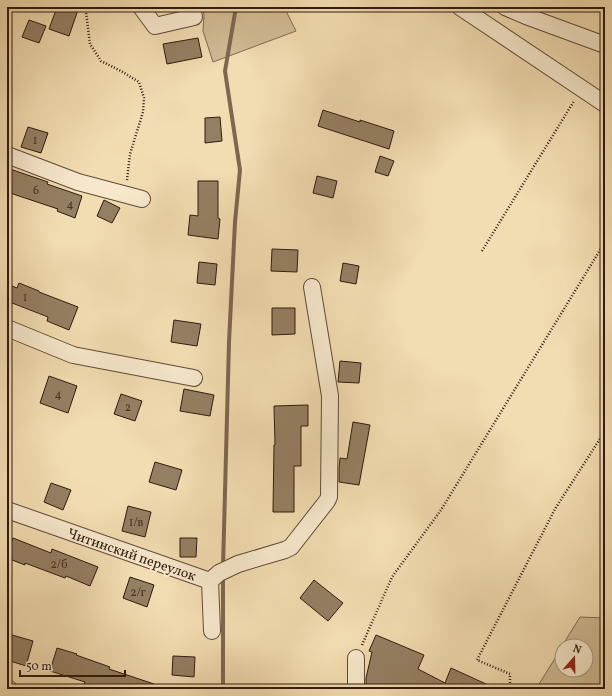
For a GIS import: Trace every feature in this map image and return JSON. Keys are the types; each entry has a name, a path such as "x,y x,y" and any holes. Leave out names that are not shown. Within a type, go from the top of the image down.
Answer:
{"street":[{"path":"141,7 155,26 194,17 192,7"},
{"path":"460,7 605,104"},
{"path":"505,7 529,12 605,45"},
{"path":"7,155 78,182 142,199"},
{"path":"215,577 238,564 286,550 291,547 328,502 330,396 312,287"},
{"path":"7,328 73,354 194,378"},
{"name":"Читинский переулок","path":"7,510 215,577 212,631"},
{"path":"356,658 356,689"}],"path":[{"path":"86,7 90,44 102,61 139,82 144,98 143,112 130,154 126,195"},
{"path":"482,251 581,88"},
{"path":"356,658 392,577 441,510 605,242"},
{"path":"510,689 510,674 477,660 555,509 605,431"}],"shaded area":[{"path":"202,7 284,7 296,31 213,62 203,31 204,15"},
{"path":"580,617 605,618 605,689 536,689 554,660 554,678 594,678 594,638 567,638"}],"building":[{"path":"57,7 79,7 69,36 49,29"},
{"path":"29,20 46,26 39,43 22,37"},
{"path":"198,38 202,57 167,64 163,44"},
{"path":"323,110 394,131 389,149 318,126"},
{"path":"220,117 222,141 205,143 205,118"},
{"path":"28,127 48,133 41,153 21,147"},
{"path":"380,156 394,161 388,176 375,172"},
{"path":"7,168 48,182 47,184 82,196 75,218 57,211 58,209 7,192"},
{"path":"317,176 337,181 333,198 313,193"},
{"path":"198,181 218,181 218,218 220,219 218,239 188,235 190,215 198,216"},
{"path":"104,200 120,208 112,223 97,216"},
{"path":"272,249 298,250 297,272 271,271"},
{"path":"199,262 217,264 215,285 197,283"},
{"path":"343,263 359,266 356,284 340,281"},
{"path":"19,283 78,307 69,330 47,321 48,317 7,301 7,284 17,288"},
{"path":"272,308 295,308 295,334 272,335"},
{"path":"174,320 201,324 197,346 171,342"},
{"path":"340,361 361,363 359,383 338,382"},
{"path":"49,376 77,386 68,413 40,403"},
{"path":"184,389 214,395 210,416 180,411"},
{"path":"121,394 142,401 135,421 114,414"},
{"path":"308,405 308,426 301,426 301,466 294,466 294,512 273,512 275,445 274,406"},
{"path":"353,422 370,425 359,485 339,482 340,458 347,459"},
{"path":"155,462 182,470 176,490 149,482"},
{"path":"51,483 71,490 63,510 44,502"},
{"path":"128,506 151,512 145,537 122,531"},
{"path":"13,538 51,553 52,549 98,567 90,586 66,576 65,578 7,558 7,552"},
{"path":"180,538 197,538 196,557 180,557"},
{"path":"130,577 154,585 147,607 123,598"},
{"path":"314,580 343,603 328,621 300,598"},
{"path":"12,635 33,641 26,666 7,660 7,651"},
{"path":"376,635 424,655 418,669 445,683 451,668 497,689 366,689 366,678 372,652 369,651"},
{"path":"57,648 110,667 109,669 163,687 163,689 97,689 84,684 85,682 50,671"},
{"path":"173,656 195,657 194,677 172,675"}],"waterway":[{"path":"223,567 229,342 235,222 240,170 225,71 236,7"},
{"path":"223,575 223,689"}]}
